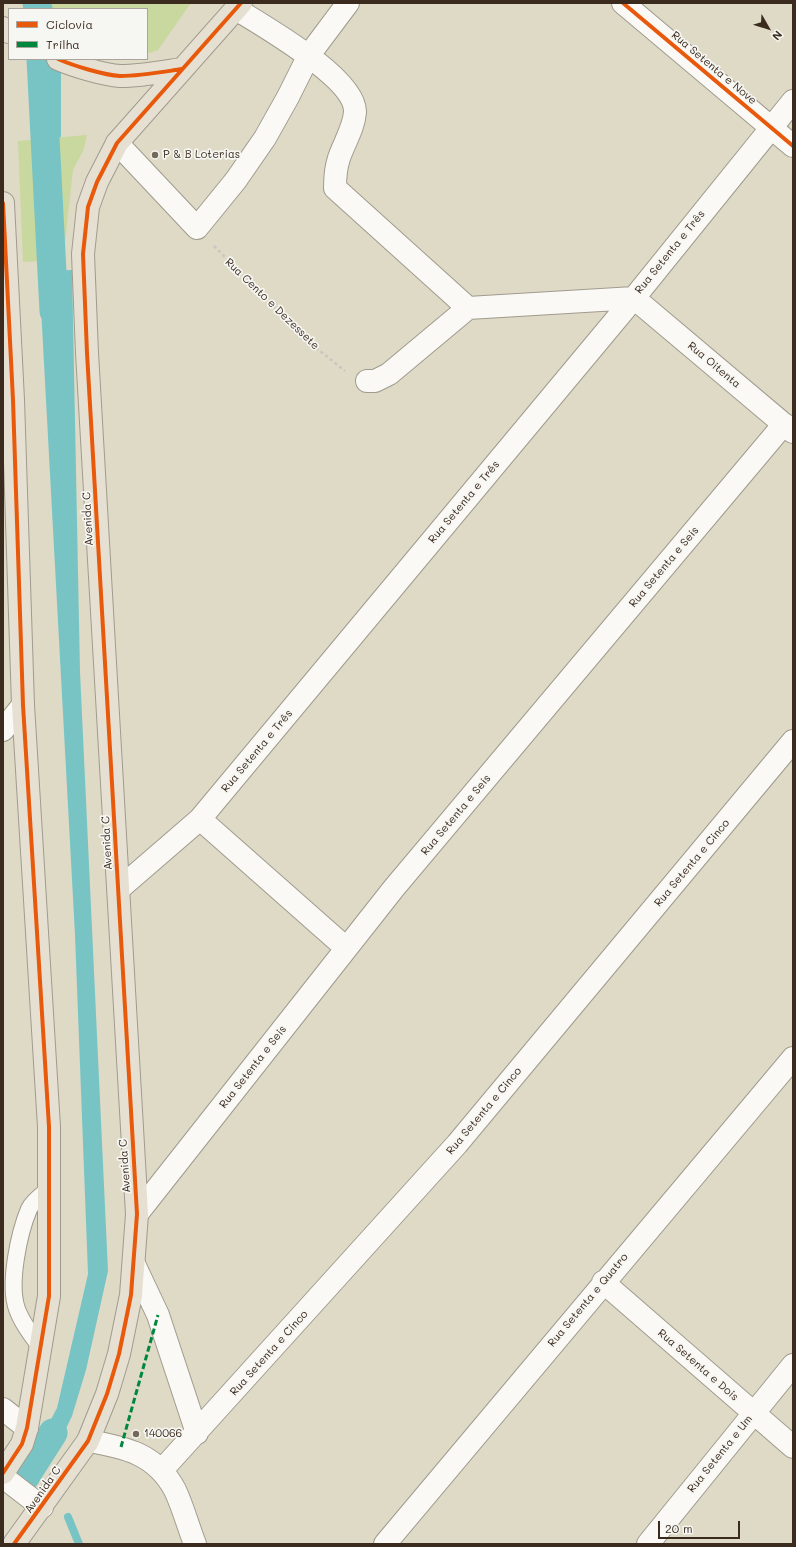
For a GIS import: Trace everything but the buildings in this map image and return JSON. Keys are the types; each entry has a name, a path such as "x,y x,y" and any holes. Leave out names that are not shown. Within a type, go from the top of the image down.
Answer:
{"main road":[{"name":"Avenida C","path":"14,1544 88,1441 107,1394 119,1354 131,1295 138,1214 88,361 83,254 88,207 97,182 117,143 133,123 239,6"},
{"path":"65,62 119,76 152,74 182,69"},
{"path":"3,203 8,406 23,705 49,1127 49,1296 27,1428 22,1444 3,1472"}],"street":[{"path":"117,143 197,228 236,180 265,138 309,55 348,3"},
{"name":"Rua Setenta e Nove","path":"623,3 793,146"},
{"path":"239,6 309,55 350,95 355,110 353,124 339,159 335,188 468,308"},
{"name":"Rua Setenta e Três","path":"119,889 200,819 634,298 770,127 793,101"},
{"path":"367,381 376,381 388,374 468,308 634,298"},
{"name":"Rua Oitenta","path":"634,298 789,428"},
{"name":"Rua Setenta e Seis","path":"138,1214 404,876 789,428"},
{"path":"3,730 23,705"},
{"name":"Rua Setenta e Cinco","path":"162,1470 197,1433 456,1144 793,741"},
{"path":"200,819 346,948"},
{"name":"Rua Setenta e Quatro","path":"385,1544 603,1282 793,1058"},
{"path":"134,1264 158,1315 197,1433"},
{"name":"Rua Setenta e Dois","path":"603,1282 752,1413 793,1447"},
{"name":"Rua Setenta e Um","path":"648,1544 752,1413 793,1365"},
{"path":"3,1409 27,1428"},
{"path":"88,1441 121,1446 142,1456 162,1470 175,1490 196,1544"},
{"path":"3,1477 42,1507"}],"lane":[{"path":"41,1348 27,1330 17,1309 14,1290 21,1235 30,1208 49,1190"}],"green space":[{"path":"30,3 191,3 158,50 148,54 148,8 33,8"},
{"path":"87,135 84,149 73,170 63,260 23,262 18,141"}],"water":[{"path":"34,69 61,70 61,137 34,139"},
{"path":"72,270 80,672 108,1271 86,1370 72,1416 61,1439 38,1472 28,1463 57,1408 88,1274 75,935 39,271"}],"waterway":[{"path":"37,3 38,8"},
{"path":"41,60 54,311"},
{"path":"25,1477 53,1433"},
{"path":"68,1517 79,1544"}],"marked path":[{"path":"121,1447 158,1315"}],"cycle path":[{"path":"14,1544 88,1441 107,1394 119,1354 131,1295 137,1214 87,353 83,254 88,207 97,182 117,143 241,3"},
{"path":"623,3 793,146"},
{"path":"61,60 89,70 120,76 144,75 182,69"},
{"path":"3,203 13,400 23,705 49,1127 49,1296 27,1428 22,1444 3,1473"}],"place":[{"name":"P & B Loterias","path":"155,155"},
{"name":"140066","path":"136,1434"}]}
